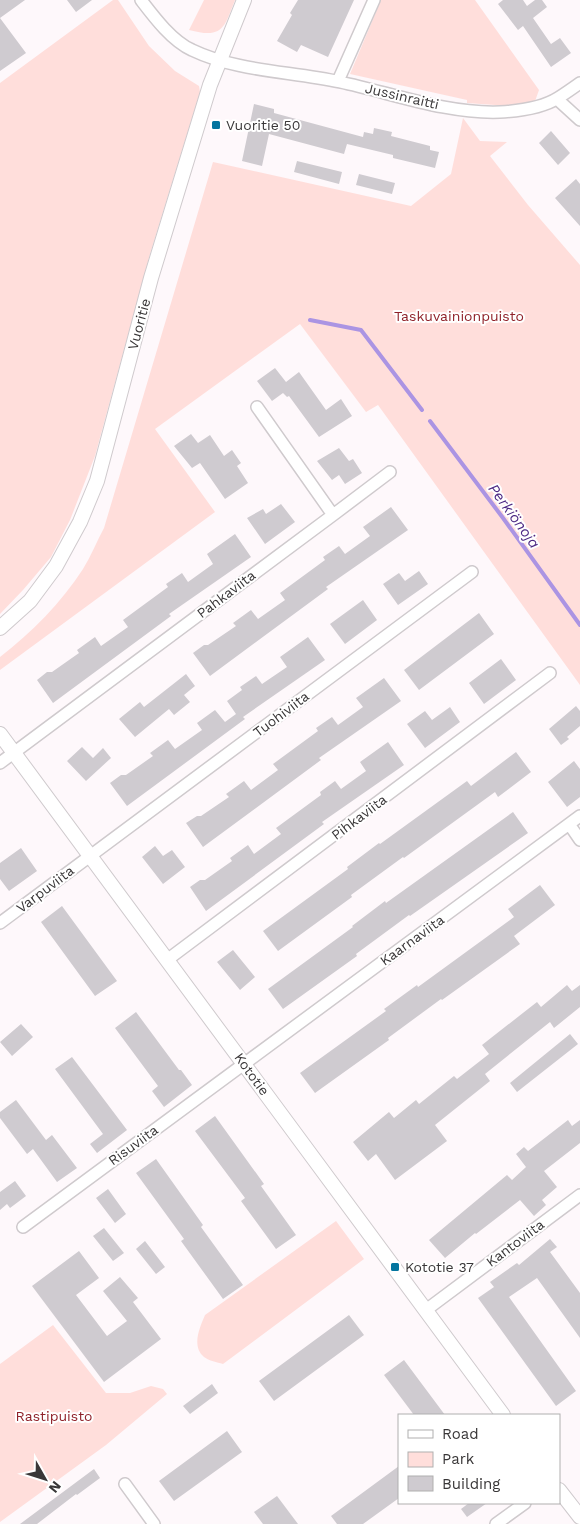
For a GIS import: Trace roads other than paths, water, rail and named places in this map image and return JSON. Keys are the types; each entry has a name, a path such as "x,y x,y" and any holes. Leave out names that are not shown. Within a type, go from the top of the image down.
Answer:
{"street":[{"name":"Jussinraitti","path":"141,0 173,37 191,50 244,67 338,81 429,104 468,110 500,112 536,107 557,99 580,83"},
{"name":"Vuoritie","path":"0,628 30,601 56,566 80,522 97,481 151,278 219,59 244,0"},
{"path":"338,81 374,0"},
{"path":"557,99 580,120"},
{"path":"257,407 332,515"},
{"name":"Pahkaviita","path":"0,763 390,472"},
{"name":"Tuohiviita","path":"90,856 472,572"},
{"name":"Pihkaviita","path":"167,960 550,674"},
{"name":"Kototie","path":"0,734 502,1414"},
{"name":"Kaarnaviita","path":"244,1064 580,816"},
{"path":"569,824 580,840"},
{"name":"Varpuviita","path":"0,923 90,856"},
{"name":"Risuviita","path":"23,1227 244,1064"},
{"name":"Kantoviita","path":"426,1310 580,1194"},
{"path":"124,1484 154,1524"},
{"path":"560,1491 580,1517"},
{"path":"496,1524 524,1504"}],"waterway":[{"name":"Perkiönoja","path":"310,320 361,330 422,410"},
{"name":"Perkiönoja","path":"430,421 580,625"}],"place":[{"name":"Vuoritie 50","path":"216,125"},
{"name":"Kototie 37","path":"395,1267"}],"park label":[{"name":"Taskuvainionpuisto","path":"459,316"},
{"name":"Rastipuisto","path":"54,1416"}]}
